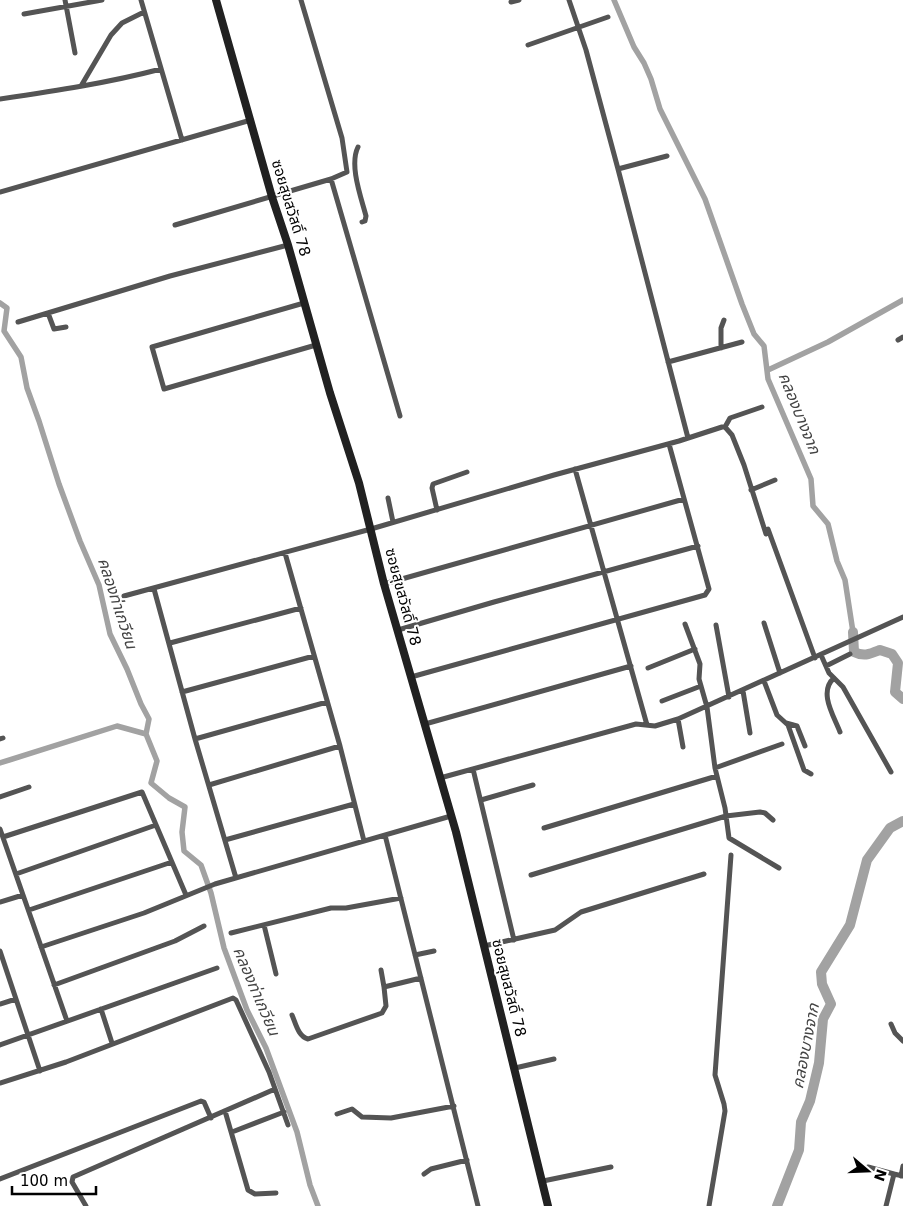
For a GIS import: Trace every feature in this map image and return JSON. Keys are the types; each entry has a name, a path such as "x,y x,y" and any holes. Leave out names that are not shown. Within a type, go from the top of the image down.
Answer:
{"street":[{"path":"65,0 75,53"},
{"path":"24,14 102,0"},
{"path":"141,0 182,140"},
{"name":"ซอยสุขสวัสดิ์ 78","path":"216,0 272,197 288,245 371,529 384,584 451,816 548,1206"},
{"path":"301,0 342,136 347,172"},
{"path":"511,2 519,0"},
{"path":"569,0 586,52 618,169 688,438"},
{"path":"81,86 111,35 122,23 144,12"},
{"path":"528,44 608,17"},
{"path":"0,99 123,79 161,69"},
{"path":"0,192 251,120"},
{"path":"358,147 354,159 366,216 365,221 362,222"},
{"path":"618,169 667,156"},
{"path":"175,225 331,179 347,172 356,172"},
{"path":"331,179 400,416"},
{"path":"18,322 170,276 288,245"},
{"path":"304,303 240,320 152,348 164,389 316,345"},
{"path":"48,313 54,329 66,327"},
{"path":"721,348 721,328 724,320"},
{"path":"668,362 742,342"},
{"path":"124,596 371,529 669,444 725,427 730,418 762,407"},
{"path":"725,427 732,435 744,465 766,534"},
{"path":"411,677 708,593 709,589 698,546 669,444"},
{"path":"575,470 647,725"},
{"path":"437,510 432,484 467,472"},
{"path":"751,490 775,480"},
{"path":"388,498 394,522"},
{"path":"384,584 684,498"},
{"path":"758,503 818,656 843,687 891,772"},
{"path":"398,630 698,546"},
{"path":"285,552 340,746 364,841"},
{"path":"154,589 195,739 236,878"},
{"path":"170,643 301,608"},
{"path":"440,778 636,724 655,726 678,719 903,617"},
{"path":"764,623 780,674"},
{"path":"686,624 700,664 698,675 707,707 716,776 726,816 729,838 779,868"},
{"path":"716,626 730,697"},
{"path":"648,668 694,649"},
{"path":"826,666 850,654"},
{"path":"182,692 314,656"},
{"path":"425,724 631,666"},
{"path":"834,678 828,685 827,700 840,732"},
{"path":"764,681 777,714 786,723 804,770 811,774"},
{"path":"662,701 701,686"},
{"path":"743,691 750,733"},
{"path":"195,739 327,702"},
{"path":"678,719 683,747"},
{"path":"786,723 797,726 805,746"},
{"path":"715,768 782,744"},
{"path":"209,785 340,746"},
{"path":"473,769 514,940"},
{"path":"544,828 716,776"},
{"path":"481,800 533,785"},
{"path":"0,797 29,787"},
{"path":"3,837 140,792 144,794 186,895"},
{"path":"225,840 354,804"},
{"path":"532,875 726,816 760,812 765,813 773,820"},
{"path":"42,947 144,912 215,884 451,816"},
{"path":"16,874 156,825"},
{"path":"0,829 67,1021"},
{"path":"385,835 478,1206"},
{"path":"709,1206 725,1111 715,1075 731,855"},
{"path":"29,910 172,862"},
{"path":"484,946 555,930 575,915 587,910 704,874"},
{"path":"0,902 23,895"},
{"path":"232,933 331,908 346,908 401,898"},
{"path":"264,925 276,974"},
{"path":"54,985 174,941 204,926"},
{"path":"0,951 40,1071"},
{"path":"415,955 434,951"},
{"path":"0,1045 217,968"},
{"path":"292,1015 300,1034 308,1039 382,1013 386,1006 381,970"},
{"path":"384,987 421,978"},
{"path":"0,1004 16,998"},
{"path":"0,1083 40,1071 233,998 236,1000 276,1089 288,1124"},
{"path":"101,1009 112,1044"},
{"path":"891,1024 895,1033 903,1041"},
{"path":"515,1068 554,1059"},
{"path":"86,1206 72,1182 73,1177 276,1089"},
{"path":"0,1179 201,1101 204,1102 211,1118"},
{"path":"337,1114 352,1109 362,1117 390,1118 454,1106"},
{"path":"225,1111 248,1190 255,1194 276,1193"},
{"path":"232,1132 284,1112"},
{"path":"424,1174 431,1169 467,1160"},
{"path":"868,1167 902,1176 903,1166"},
{"path":"543,1181 611,1167"},
{"path":"886,1206 894,1174"}],"waterway":[{"name":"คลองบางจาก","path":"614,0 634,47 651,79 660,109 705,199 754,334 764,346 768,379 811,479 813,506 828,524 837,561 845,580 853,632"},
{"path":"768,370 828,342 903,300"},
{"name":"คลองท่าเกวียน","path":"0,303 7,308 4,331 21,357 27,388 59,484 99,585 110,634 149,719 146,734 157,761 151,783 169,798 185,807 182,832 184,851 201,865 211,893 224,948 247,1010 266,1048 297,1132 310,1185 318,1206"},
{"name":"คลองบางจาก","path":"853,632 854,652 864,655 880,650 892,654 898,663 895,692 903,699"},
{"path":"0,763 117,726 146,734"},
{"name":"คลองบางจาก","path":"777,1206 799,1150 801,1122 810,1101 819,1063 823,1019 831,1004 822,984 821,972 850,925 867,860 890,828 903,821"}]}
